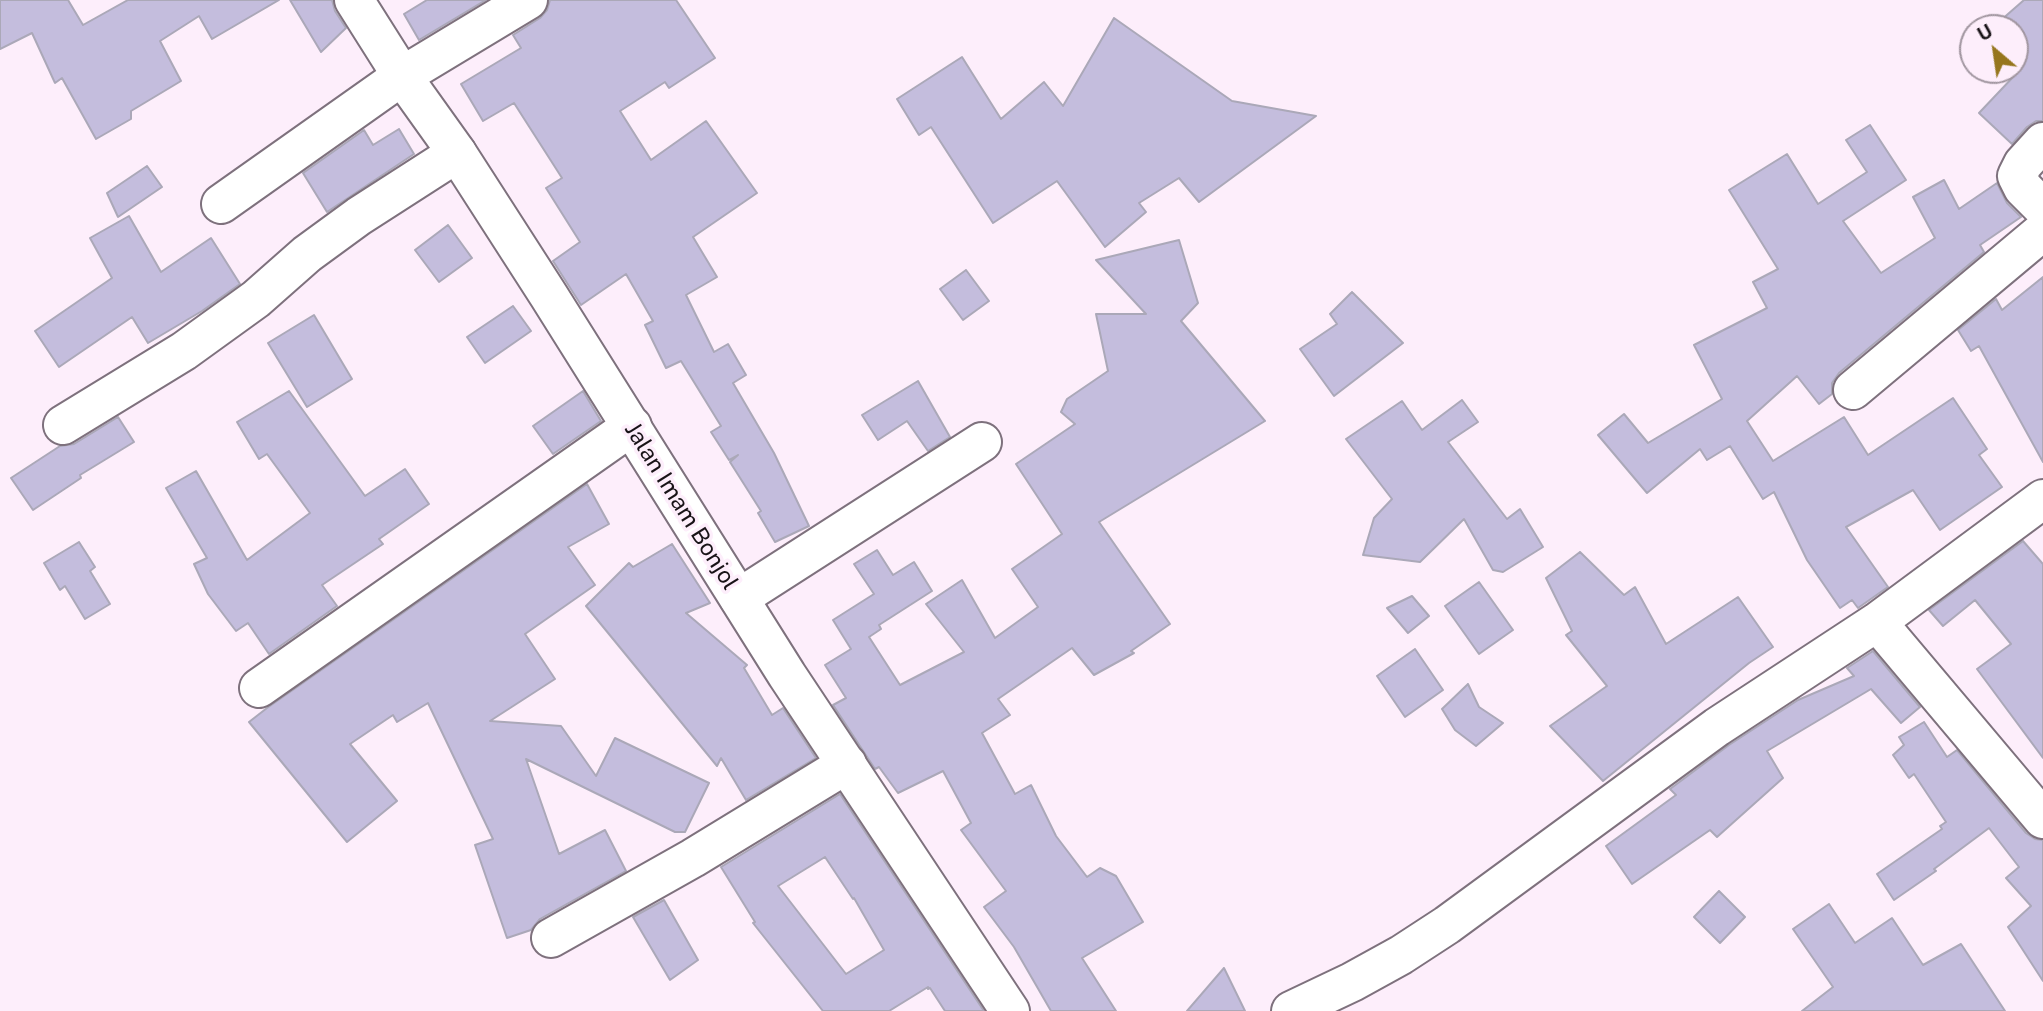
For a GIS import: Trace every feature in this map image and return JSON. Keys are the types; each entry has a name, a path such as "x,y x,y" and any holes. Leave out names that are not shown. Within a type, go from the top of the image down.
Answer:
{"street":[{"name":"Jalan Imam Bonjol","path":"354,0 402,76 457,153 787,675 1010,1011"},
{"path":"221,204 402,76 528,0"},
{"path":"2043,142 2023,164 2017,176 2023,188 2043,208"},
{"path":"63,425 184,351 256,299 307,254 359,216 457,153"},
{"path":"1853,390 2043,231"},
{"path":"259,688 632,426"},
{"path":"739,598 982,442"},
{"path":"1291,1011 1401,955 1447,925 1717,727 1877,622 2043,499"},
{"path":"1877,622 2043,819"},
{"path":"551,938 693,858 847,764"}],"building":[{"path":"0,0 68,0 83,25 128,0 279,0 212,39 199,16 160,41 181,81 131,111 131,119 96,139 62,78 55,83 32,33 0,49"},
{"path":"290,0 332,0 335,11 346,28 321,52"},
{"path":"427,0 486,0 419,40 404,14"},
{"path":"550,0 676,0 715,58 669,88 665,82 620,111 651,160 706,121 757,193 693,237 717,277 686,295 714,352 728,344 746,375 733,383 774,453 809,526 775,542 758,513 761,511 730,462 738,455 729,460 711,432 721,426 681,361 666,368 645,325 653,321 626,274 581,305 553,261 580,242 546,188 562,178 514,103 483,121 461,84 521,48 513,35 540,18 547,10"},
{"path":"2024,0 2043,0 2043,121 2036,121 2027,127 2012,144 1979,113 2006,84 2029,84 2029,14 2008,14"},
{"path":"1114,18 1232,101 1316,116 1199,202 1179,178 1139,203 1146,212 1105,247 1057,181 993,223 931,127 919,135 897,99 962,57 1001,119 1044,82 1063,106"},
{"path":"1870,125 1906,180 1843,221 1881,273 1935,238 1913,197 1944,180 1959,209 1997,183 2007,203 2021,217 1980,245 1984,252 1839,373 1832,383 1832,394 1819,404 1797,376 1747,421 1773,461 1844,417 1868,455 1953,398 1987,449 1979,455 2002,487 1940,530 1913,490 1846,527 1888,587 1858,608 1852,600 1840,608 1807,560 1774,492 1763,499 1730,446 1707,460 1700,449 1647,493 1598,435 1624,414 1648,443 1722,399 1694,345 1767,308 1753,282 1778,269 1729,190 1787,154 1818,204 1867,172 1846,140"},
{"path":"399,129 414,154 327,212 303,173 364,130 373,145"},
{"path":"147,166 162,187 118,217 107,193"},
{"path":"129,216 161,272 211,238 240,284 202,311 148,343 132,317 59,367 35,331 112,278 90,238"},
{"path":"448,225 472,258 439,282 415,250"},
{"path":"1179,240 1198,303 1181,321 1265,421 1099,522 1170,624 1131,651 1134,653 1094,675 1072,648 998,699 1010,715 982,733 1015,794 1031,785 1056,836 1087,877 1100,868 1116,876 1143,922 1082,958 1116,1011 1051,1011 1014,947 984,907 1006,891 961,830 971,823 943,771 898,793 879,767 875,769 833,705 846,698 825,665 851,649 833,620 874,594 854,564 877,550 893,575 914,562 932,591 879,625 881,629 869,637 900,685 964,652 926,604 962,580 995,638 1038,607 1012,569 1062,534 1016,464 1075,424 1061,412 1067,399 1108,371 1096,314 1146,314 1096,260"},
{"path":"966,270 989,301 963,320 940,289"},
{"path":"2043,277 2043,462 1979,346 1971,351 1958,330 1996,299 2002,310"},
{"path":"1352,292 1403,343 1334,396 1300,349 1337,324 1330,314"},
{"path":"513,306 531,331 485,363 467,337"},
{"path":"314,315 352,379 307,407 268,343"},
{"path":"918,381 950,437 928,451 907,421 878,440 862,415"},
{"path":"289,391 365,496 405,469 429,504 379,539 383,544 322,585 337,606 269,654 248,623 236,631 208,594 194,564 207,558 166,488 196,471 247,560 310,513 267,454 259,459 237,422"},
{"path":"583,391 601,421 553,454 533,426"},
{"path":"1462,400 1478,422 1448,442 1507,519 1520,509 1543,547 1503,572 1493,570 1464,519 1420,562 1363,555 1374,518 1392,499 1346,439 1402,401 1422,430"},
{"path":"118,417 134,442 80,475 81,478 33,510 11,478 60,446 74,444"},
{"path":"587,484 609,524 568,547 595,585 525,634 555,679 490,721 561,726 596,776 615,738 709,783 685,832 675,832 526,759 559,854 605,830 626,871 540,919 531,930 507,938 475,845 493,839 428,703 397,722 393,715 350,744 397,801 347,842 249,722"},
{"path":"2023,541 2043,564 2043,758 1977,669 2011,644 1975,600 1943,626 1929,610"},
{"path":"79,542 95,567 90,571 110,604 85,619 65,586 60,590 44,563"},
{"path":"672,544 710,603 686,613 747,665 744,668 772,715 783,708 816,758 746,800 721,758 717,766 586,606 629,563 633,567"},
{"path":"1580,552 1624,595 1635,587 1666,644 1738,597 1773,647 1749,663 1603,781 1550,726 1607,686 1566,635 1572,631 1546,578"},
{"path":"1479,582 1513,630 1479,654 1445,606"},
{"path":"1412,596 1429,616 1408,633 1387,608"},
{"path":"1415,649 1443,690 1405,717 1377,676"},
{"path":"1873,651 1920,707 1901,723 1871,689 1767,751 1783,778 1717,837 1710,830 1632,884 1606,846 1676,795 1670,789 1729,745 1798,700 1854,676 1847,668"},
{"path":"1468,684 1479,707 1503,723 1476,746 1455,730 1442,709"},
{"path":"1924,722 1947,757 1957,750 2026,833 2035,839 2043,840 2043,981 2008,927 2031,906 2006,878 2019,867 1989,828 1934,869 1936,871 1894,900 1877,874 1942,829 1940,826 1946,822 1914,774 1909,778 1893,755 1904,745 1899,737"},
{"path":"840,794 984,1011 945,1011 928,987 889,1011 823,1011 753,923 755,922 721,867","holes":["825,857 884,950 846,974 778,886"]},
{"path":"1719,891 1745,917 1720,943 1694,917"},
{"path":"664,900 698,960 670,980 633,917"},
{"path":"1829,904 1855,943 1892,918 1923,965 1961,944 2005,1011 1802,1011 1833,987 1793,929"},
{"path":"1224,968 1245,1011 1187,1011"}]}
